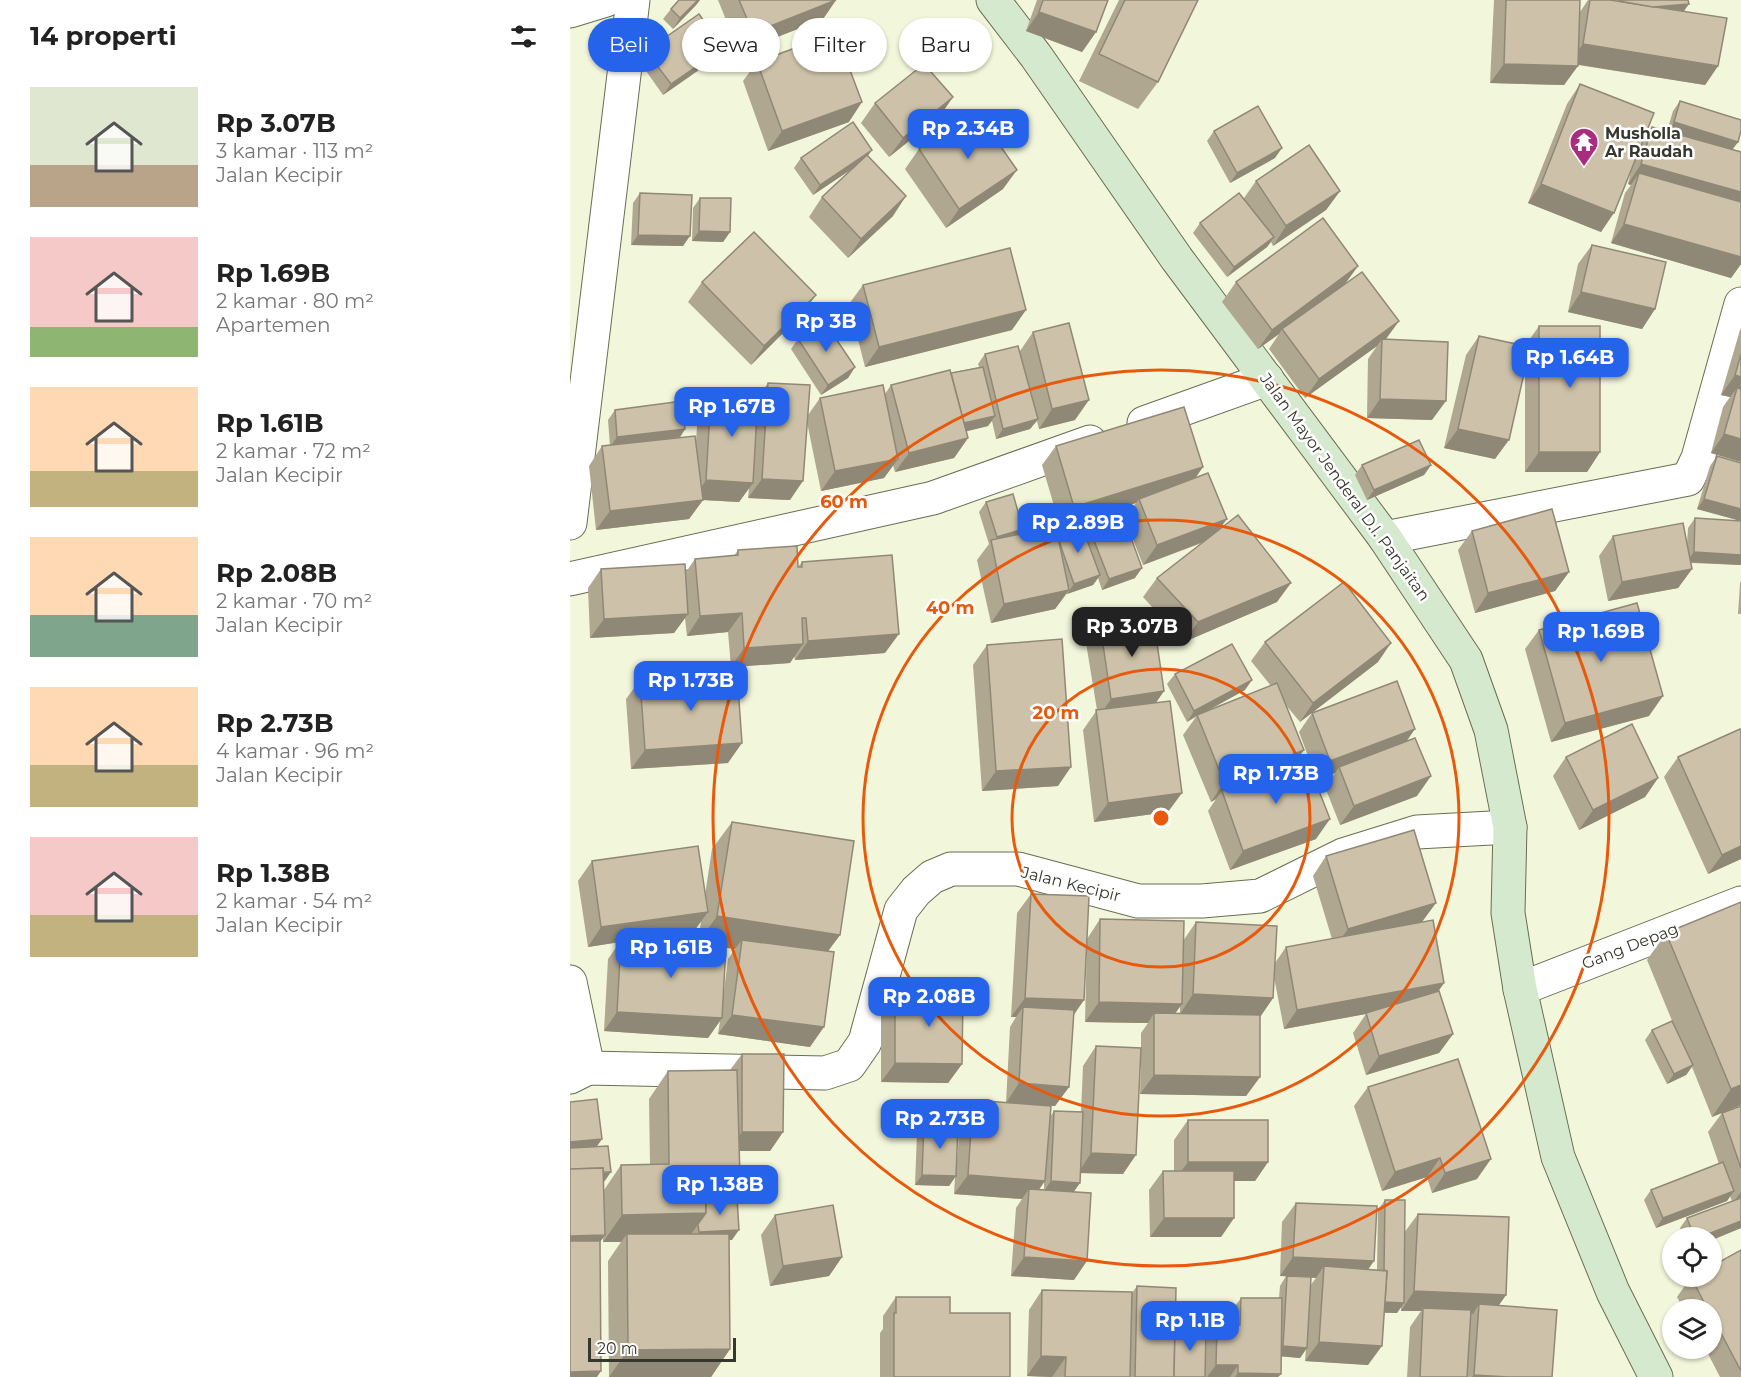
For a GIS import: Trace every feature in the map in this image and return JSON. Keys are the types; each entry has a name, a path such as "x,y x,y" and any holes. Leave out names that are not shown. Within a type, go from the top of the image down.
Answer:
{"main road":[{"name":"Jalan Mayor Jenderal D.I. Panjaitan","path":"993,0 1036,56 1177,259 1385,538 1466,660 1491,730 1510,827 1508,913 1520,989 1558,1157 1612,1292 1656,1377"}],"street":[{"path":"570,11 606,0"},
{"path":"570,523 633,0"},
{"path":"1385,538 1688,479 1698,458 1741,304"},
{"path":"570,579 933,498 1267,379"},
{"name":"Jalan Kecipir","path":"579,1072 825,1073 849,1065 865,1042 901,910 916,891 932,877 951,869 1018,869 1138,901 1202,901 1260,896 1343,855 1417,832 1510,827"},
{"name":"Gang Depag","path":"1520,989 1741,903"},
{"path":"570,982 579,1072"}],"building":[{"path":"679,0 698,0 680,18 671,9"},
{"path":"739,0 836,0 780,22 780,18 747,18"},
{"path":"1043,0 1108,0 1096,32 1039,12"},
{"path":"1125,0 1198,0 1158,82 1099,54"},
{"path":"1506,0 1580,0 1578,66 1504,64"},
{"path":"1590,0 1610,0 1727,18 1718,66 1583,44"},
{"path":"1619,0 1688,0 1689,4 1653,7"},
{"path":"682,26 682,72 688,72 671,84 662,72 670,72 670,34"},
{"path":"792,49 792,72 851,72 862,102 782,131 761,72 780,72 780,54"},
{"path":"914,72 931,72 953,97 903,138 875,103"},
{"name":"Musholla Ar Raudah","path":"1580,84 1654,113 1614,213 1541,184"},
{"path":"1680,101 1741,120 1738,142 1674,122"},
{"path":"1258,106 1282,148 1237,173 1214,131"},
{"path":"976,111 1017,170 959,209 919,149"},
{"path":"853,122 872,150 820,185 801,158"},
{"path":"1652,127 1741,152 1741,192 1641,164"},
{"path":"1309,145 1340,191 1286,226 1256,181"},
{"path":"867,155 906,196 861,239 822,197"},
{"path":"1639,173 1741,202 1741,257 1624,224"},
{"path":"640,193 692,195 690,236 638,235"},
{"path":"1239,193 1274,237 1234,267 1200,223"},
{"path":"700,198 731,198 730,232 699,231"},
{"path":"1323,218 1358,266 1272,330 1236,282"},
{"path":"754,232 816,295 764,346 702,282"},
{"path":"1592,245 1666,262 1655,309 1581,292"},
{"path":"1010,248 1026,310 879,347 863,285"},
{"path":"1362,272 1399,321 1319,379 1282,329"},
{"path":"824,321 855,367 828,385 798,339"},
{"path":"1069,323 1089,400 1052,409 1033,332"},
{"path":"1539,326 1600,326 1600,452 1539,452"},
{"path":"1479,336 1530,347 1509,440 1458,429"},
{"path":"1382,339 1448,342 1446,401 1380,399"},
{"path":"1018,346 1038,419 1003,429 985,354"},
{"path":"1741,354 1741,377 1735,375"},
{"path":"983,367 995,416 964,423 951,373"},
{"path":"950,370 968,438 909,453 891,385"},
{"path":"768,383 810,385 803,481 762,479"},
{"path":"883,385 898,459 835,471 820,398"},
{"path":"1737,388 1741,389 1741,439 1724,434"},
{"path":"711,393 758,395 753,483 706,480"},
{"path":"682,401 685,429 617,437 615,410"},
{"path":"1184,407 1203,467 1074,507 1056,446"},
{"path":"695,436 703,500 610,511 602,446"},
{"path":"1419,440 1431,465 1374,490 1362,465"},
{"path":"1717,456 1741,463 1741,509 1704,499"},
{"path":"1208,473 1227,519 1157,545 1139,499"},
{"path":"1013,494 1023,529 997,537 986,502"},
{"path":"1552,509 1569,572 1488,593 1472,531"},
{"path":"1122,513 1142,568 1109,579 1088,525"},
{"path":"1238,515 1291,583 1198,622 1157,578"},
{"path":"1695,518 1741,521 1741,555 1694,552"},
{"path":"1683,523 1692,569 1622,582 1613,536"},
{"path":"1081,524 1100,575 1074,584 1057,533"},
{"path":"1056,527 1069,590 1004,604 991,540"},
{"path":"797,546 798,567 802,567 802,562 892,555 899,634 808,641 806,618 802,618 803,644 744,648 742,613 700,616 695,559 738,555 738,550"},
{"path":"685,564 688,614 604,619 601,569"},
{"path":"1344,582 1391,643 1313,703 1265,642"},
{"path":"1637,603 1663,696 1565,723 1539,630"},
{"path":"1153,616 1164,691 1111,699 1100,624"},
{"path":"1062,639 1071,767 996,771 987,645"},
{"path":"1232,644 1252,680 1194,711 1175,674"},
{"path":"737,673 742,743 645,750 640,680"},
{"path":"1397,681 1415,729 1330,761 1312,713"},
{"path":"1277,683 1304,750 1224,782 1197,715"},
{"path":"1170,701 1182,793 1108,803 1096,710"},
{"path":"1632,724 1658,778 1593,810 1566,757"},
{"path":"1740,729 1741,846 1722,855 1678,757"},
{"path":"1415,738 1431,776 1354,806 1339,767"},
{"path":"1307,760 1330,819 1243,851 1222,791"},
{"path":"732,822 854,841 840,935 717,916"},
{"path":"1414,830 1436,903 1348,929 1326,856"},
{"path":"698,846 708,912 601,927 592,861"},
{"path":"1031,894 1089,896 1084,1000 1025,998"},
{"path":"1741,902 1741,1085 1731,1089 1666,933"},
{"path":"1100,919 1184,921 1182,1004 1099,1002"},
{"path":"1433,920 1444,983 1297,1010 1286,947"},
{"path":"1196,922 1277,926 1273,998 1193,994"},
{"path":"621,940 726,946 722,1018 617,1012"},
{"path":"742,940 834,952 824,1027 732,1015"},
{"path":"1439,991 1453,1034 1379,1056 1366,1013"},
{"path":"895,993 963,993 962,1064 895,1063"},
{"path":"1023,1007 1074,1010 1069,1087 1019,1083"},
{"path":"1154,1013 1260,1015 1260,1077 1154,1075"},
{"path":"1672,1021 1693,1065 1674,1074 1652,1030"},
{"path":"1096,1046 1141,1048 1136,1155 1091,1153"},
{"path":"742,1054 784,1054 783,1132 742,1132"},
{"path":"1458,1059 1491,1159 1445,1173 1440,1158 1395,1172 1368,1087"},
{"path":"737,1070 740,1178 705,1178 706,1213 622,1215 621,1165 669,1164 668,1071"},
{"path":"597,1099 602,1139 570,1142 570,1102"},
{"path":"973,1100 1051,1106 1045,1181 968,1175"},
{"path":"1741,1106 1741,1168 1722,1113"},
{"path":"1054,1111 1083,1112 1080,1183 1051,1181"},
{"path":"1188,1120 1268,1120 1268,1162 1188,1162"},
{"path":"924,1123 958,1125 956,1176 922,1175"},
{"path":"608,1146 611,1172 603,1172 603,1168 570,1169 570,1148"},
{"path":"1723,1162 1734,1191 1663,1218 1651,1190"},
{"path":"603,1168 605,1235 570,1236 570,1169"},
{"path":"1163,1171 1234,1171 1234,1218 1164,1218"},
{"path":"1029,1189 1091,1193 1087,1261 1024,1257"},
{"path":"737,1198 739,1230 699,1232 698,1224 706,1213 706,1200"},
{"path":"1741,1198 1741,1221 1722,1229 1691,1227 1687,1218"},
{"path":"1385,1200 1405,1200 1404,1303 1385,1302 1387,1271 1384,1270"},
{"path":"1296,1203 1377,1206 1374,1261 1293,1257"},
{"path":"833,1205 842,1257 783,1266 775,1215"},
{"path":"1418,1214 1509,1217 1506,1295 1414,1291"},
{"path":"627,1234 729,1234 730,1349 628,1350"},
{"path":"570,1241 600,1241 601,1371 570,1372"},
{"path":"1741,1250 1741,1371 1722,1335 1722,1299 1702,1299 1696,1287 1722,1287 1722,1260"},
{"path":"1324,1266 1387,1271 1382,1346 1319,1342"},
{"path":"1287,1276 1311,1277 1307,1348 1283,1346"},
{"path":"1137,1286 1176,1288 1174,1377 1135,1377"},
{"path":"1042,1290 1132,1292 1130,1377 1065,1377 1066,1357 1041,1356"},
{"path":"896,1297 950,1297 950,1313 1010,1313 1010,1377 894,1377"},
{"path":"1241,1298 1282,1298 1281,1374 1238,1373 1238,1365 1216,1365 1217,1325 1240,1325"},
{"path":"1479,1304 1557,1310 1552,1377 1474,1375"},
{"path":"1423,1308 1471,1310 1467,1377 1420,1377"},
{"path":"1175,1327 1206,1327 1205,1377 1174,1377"}],"place":[{"name":"Musholla Ar Raudah","path":"1584,168"}]}
